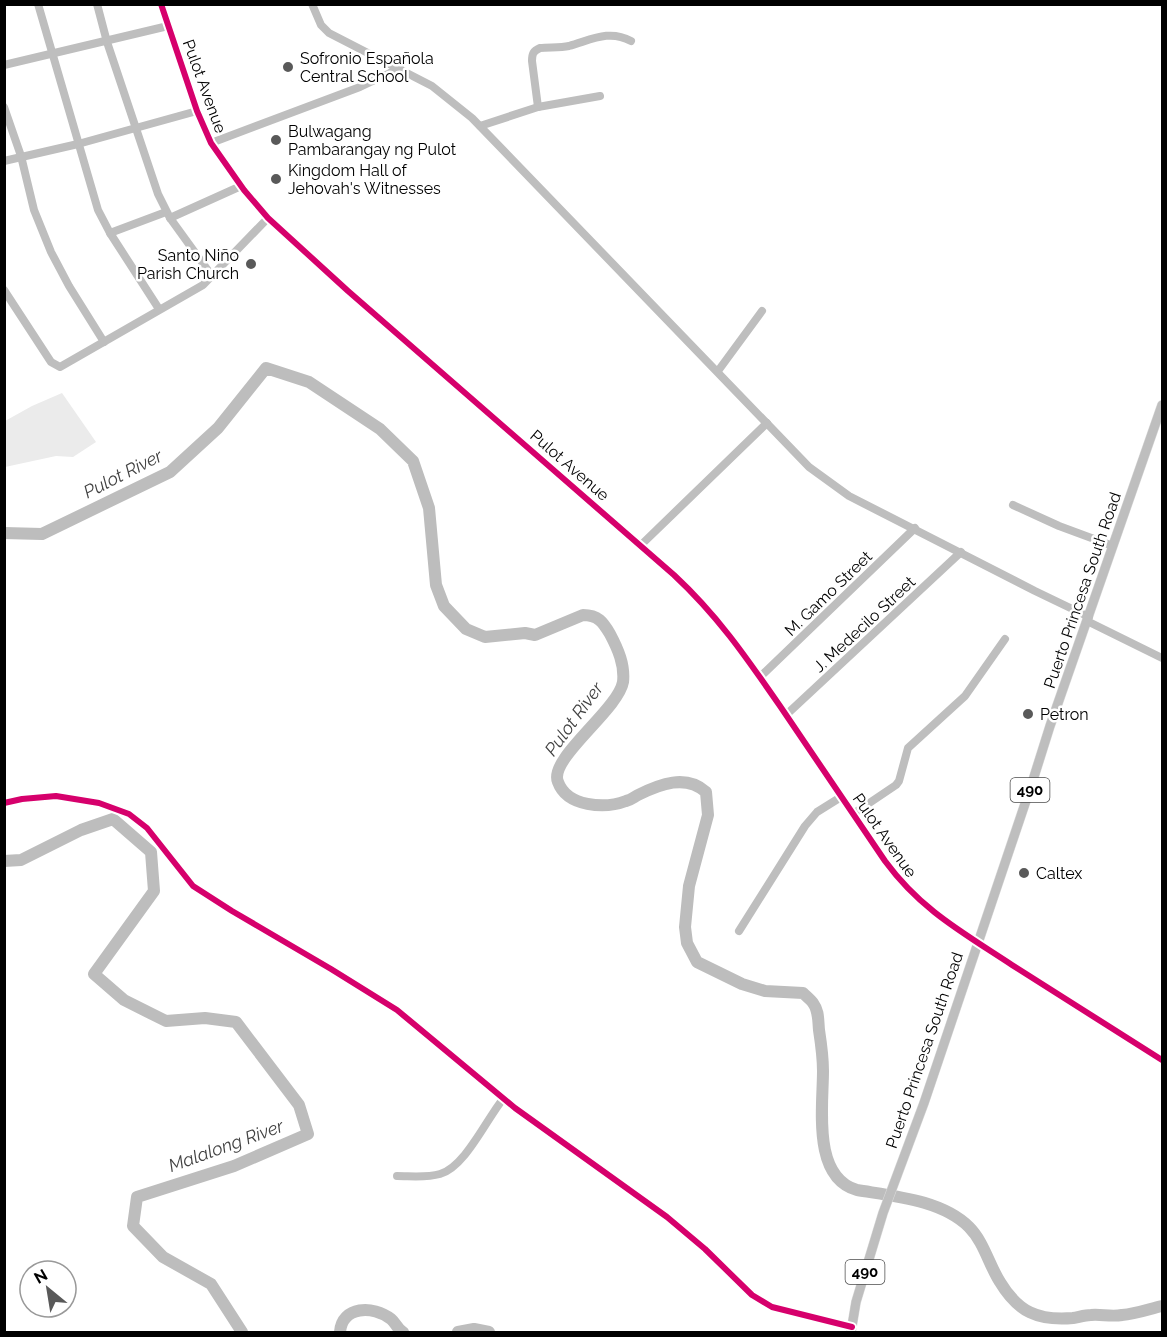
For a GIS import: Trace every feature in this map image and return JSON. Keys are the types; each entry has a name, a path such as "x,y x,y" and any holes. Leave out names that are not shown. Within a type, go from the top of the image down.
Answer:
{"main road":[{"name":"Puerto Princesa South Road","path":"852,1330 856,1302 896,1174 924,1103 1050,726 1162,405"}],"street":[{"path":"38,4 98,210 110,233 159,309"},
{"path":"97,4 107,42 158,194 168,215 212,276"},
{"name":"Pulot Avenue","path":"161,4 197,111 211,143 241,186 268,218 707,606 760,677 885,861 909,891 934,914 1162,1060"},
{"path":"312,4 321,25 329,33 400,68 452,100 480,126 809,467 826,481 849,496 915,528 1162,658"},
{"path":"4,65 168,26"},
{"path":"538,107 532,61 532,55 536,50 566,46 606,35 617,35 631,41"},
{"path":"211,143 351,91 400,68"},
{"path":"480,126 538,107 600,96"},
{"path":"4,107 21,156 34,210 51,252 104,342"},
{"path":"4,161 78,144 197,111"},
{"path":"110,233 168,215 241,186"},
{"path":"4,290 51,362 56,366 65,366 203,285 268,218"},
{"path":"718,371 762,311"},
{"path":"640,545 767,423"},
{"path":"1013,505 1113,546"},
{"name":"M. Gamo Street","path":"760,677 915,528"},
{"name":"J. Medecilo Street","path":"786,715 961,552"},
{"path":"853,814 896,785 908,748 965,696 1005,639"},
{"path":"4,802 56,796 99,803 129,814 147,828 193,886 387,1004 503,1099 667,1217 705,1249 752,1295 772,1306 852,1330"},
{"path":"739,931 805,826 817,812 842,797"},
{"path":"397,1176 415,1177 441,1174 459,1164 503,1099"}],"shaded area":[{"path":"62,393 96,442 73,457 56,456 5,467 5,421"}],"waterway":[{"name":"Pulot River","path":"4,533 42,534 170,472 218,428 266,368 309,382 380,429 413,461 429,508 436,585 444,606 466,629 485,637 525,633 535,635 588,615 596,618 607,630 620,657 623,682 609,706 563,761 558,772 558,782 569,797 598,805 628,801 664,784 690,783 706,792 708,815 689,886 685,927 687,943 697,962 742,984 765,991 803,993 813,1003 818,1016 823,1061 823,1139 826,1156 833,1171 843,1183 857,1190 901,1197 931,1205 958,1218 979,1240 996,1275 1014,1301 1039,1316 1061,1319 1089,1315 1114,1316 1162,1306"},
{"name":"Malalong River","path":"4,861 21,860 81,830 113,819 151,852 154,891 94,974 124,1000 166,1021 205,1018 236,1022 299,1105 308,1134 234,1166 137,1197 133,1226 163,1257 211,1284 242,1332"},
{"name":"Malalong River","path":"340,1332 346,1317 360,1310 384,1314 403,1332"},
{"name":"Malalong River","path":"458,1332 474,1329 489,1332"}],"cycle path":[{"path":"161,4 197,111 211,143 244,190 268,218 348,291 690,590 743,654 885,861 913,893 959,931 1162,1060"},
{"path":"4,803 56,796 99,803 129,814 147,828 193,886 397,1010 515,1108 667,1217 705,1249 752,1295 772,1307 852,1327"}],"place":[{"name":"Sofronio Española Central School","path":"288,67"},
{"name":"Bulwagang Pambarangay ng Pulot","path":"276,140"},
{"name":"Kingdom Hall of Jehovah's Witnesses","path":"276,179"},
{"name":"Santo Niño Parish Church","path":"251,264"},
{"name":"Petron","path":"1028,714"},
{"name":"Caltex","path":"1024,873"}]}
